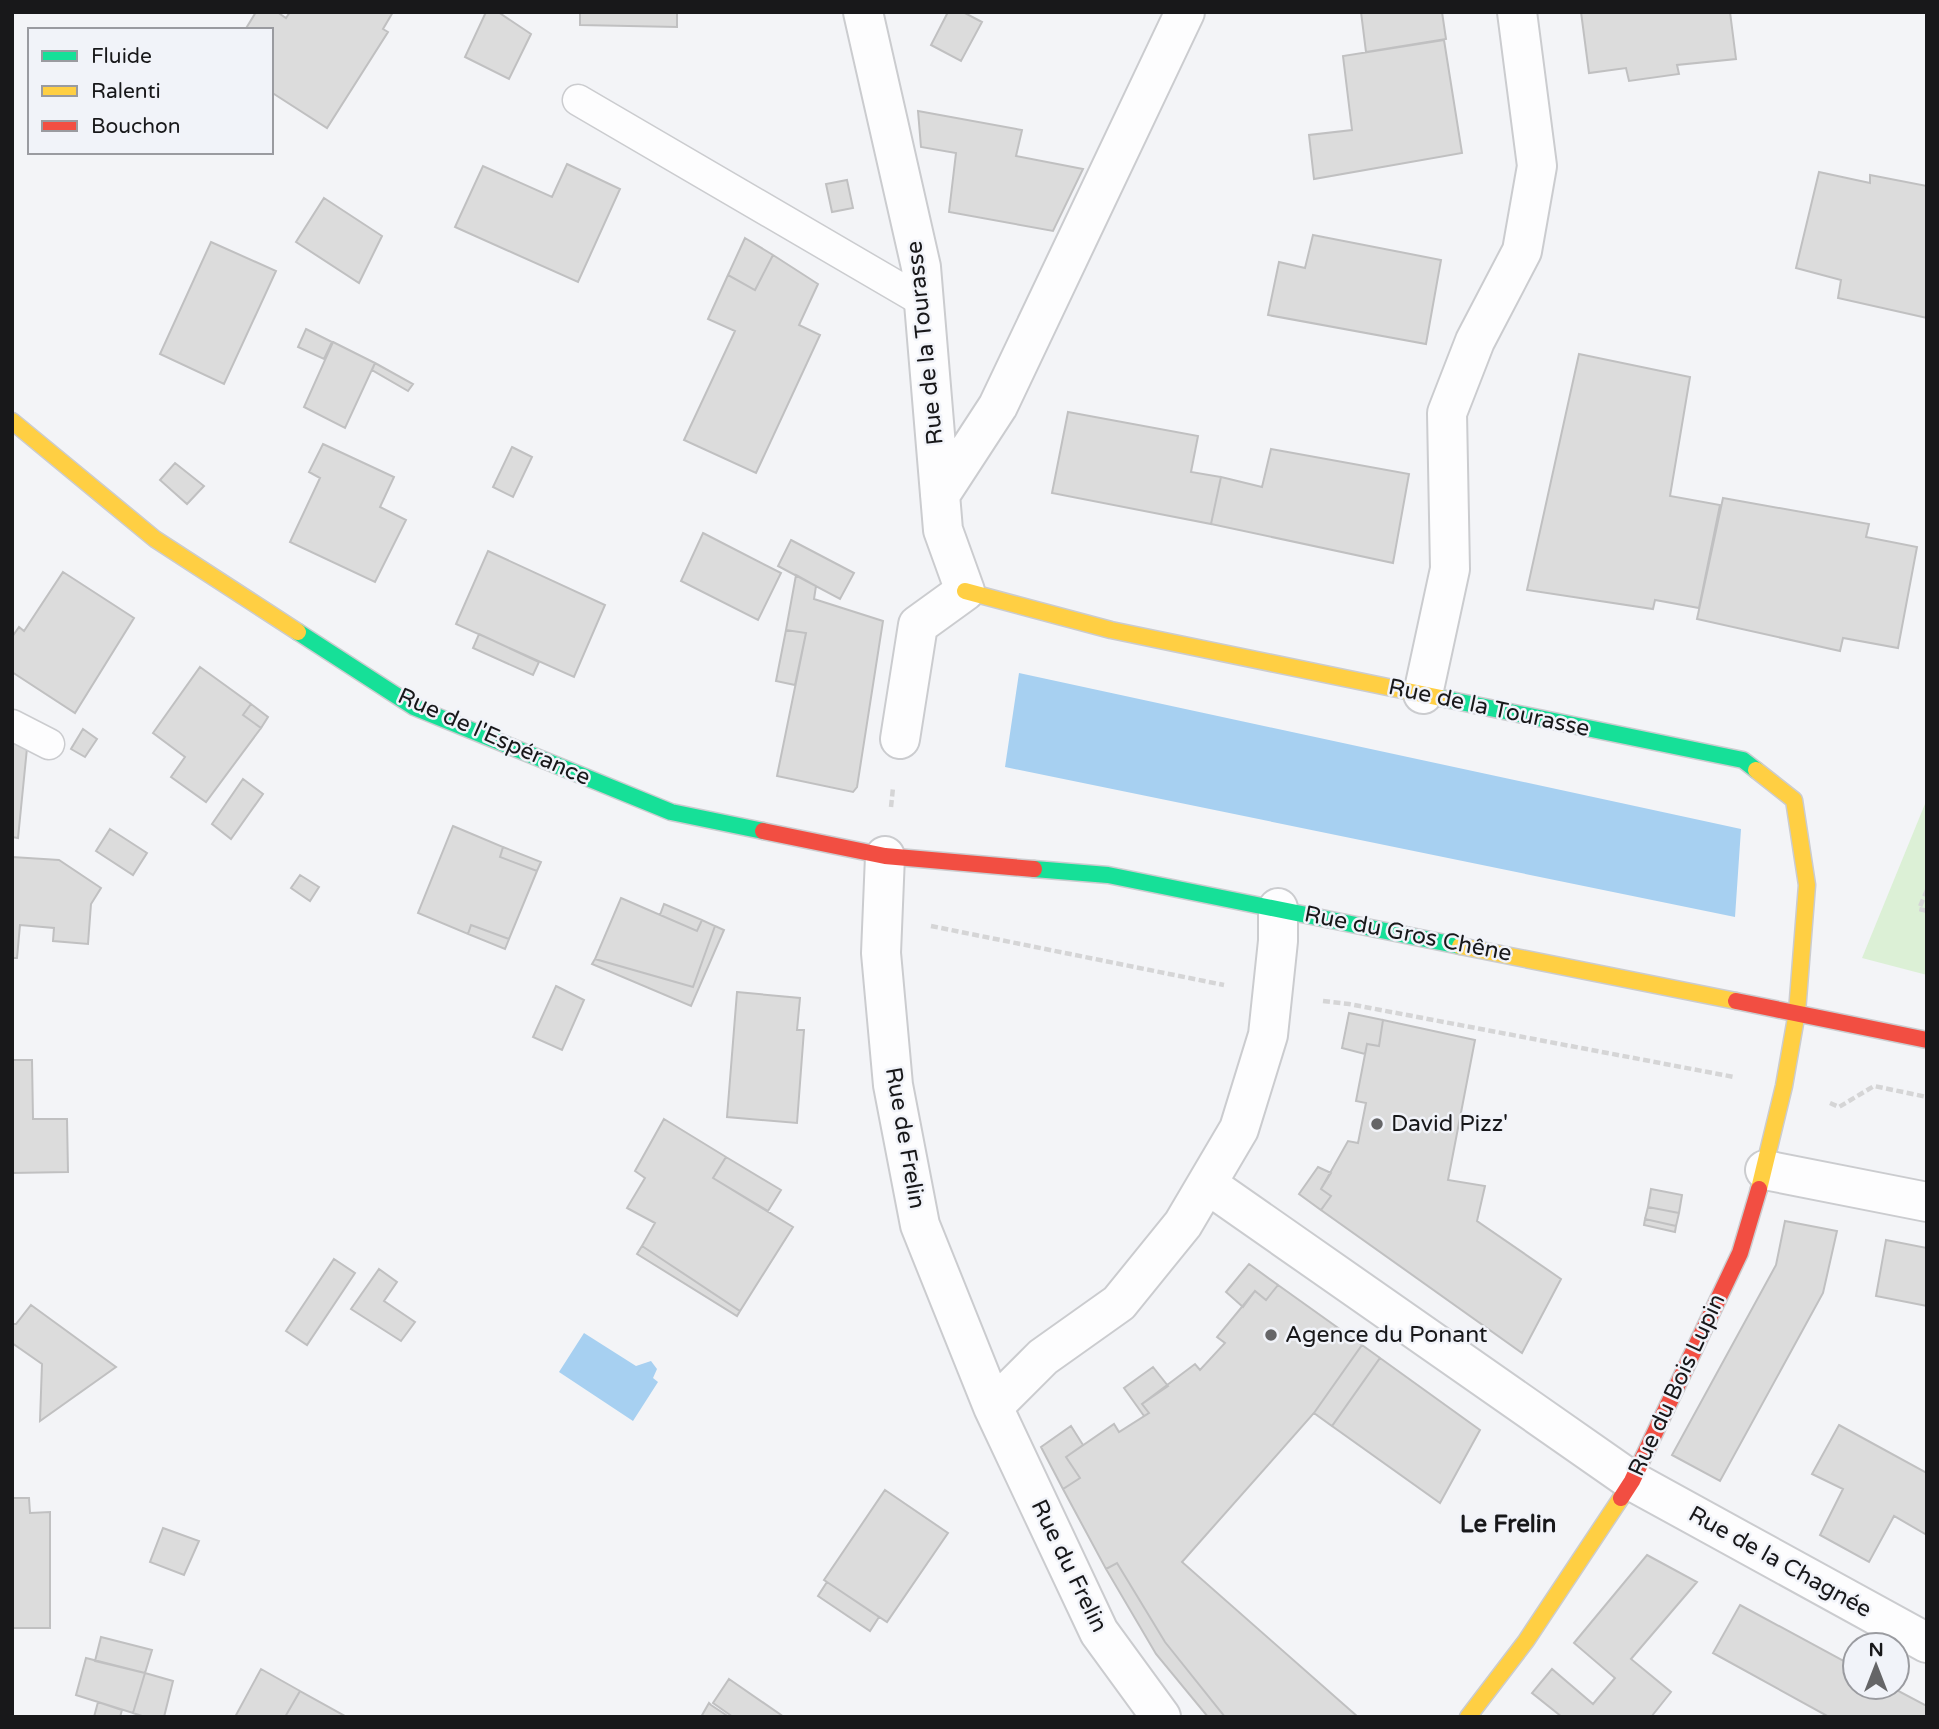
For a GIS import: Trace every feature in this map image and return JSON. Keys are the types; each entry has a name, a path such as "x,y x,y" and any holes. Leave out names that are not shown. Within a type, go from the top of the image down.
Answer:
{"street":[{"name":"Rue de la Tourasse","path":"863,12 921,267 943,530 965,591 1111,630 1743,760 1794,800 1807,885 1797,1012"},
{"path":"940,495 998,406 1185,12"},
{"path":"1423,694 1450,569 1447,413 1475,341 1522,251 1537,166 1517,12"},
{"name":"Rue de l'Espérance","path":"12,421 155,539 414,707 671,812 885,856"},
{"path":"900,739 918,625 965,591"},
{"name":"Rue du Gros Chêne","path":"885,856 1108,875 1927,1040"},
{"name":"Rue de Frelin","path":"885,856 881,953 893,1085 920,1225 993,1407"},
{"path":"993,1407 1043,1357 1119,1303 1183,1224 1239,1129 1268,1035 1278,941 1278,908"},
{"name":"Rue du Bois Lupin","path":"1468,1717 1526,1641 1632,1481 1740,1253 1765,1170 1797,1012"},
{"path":"1765,1170 1927,1202"},
{"name":"Rue de la Chagnée","path":"1207,1184 1632,1481 1927,1643"},
{"name":"Rue du Frelin","path":"993,1407 1099,1632 1161,1717"}],"lane":[{"path":"578,100 924,302"},
{"path":"12,725 49,744"}],"path":[{"path":"885,856 900,739"},
{"path":"1927,890 1919,909 1927,911"},
{"path":"882,916 1272,995 1349,1004 1784,1086 1839,1107 1874,1086 1927,1097"}],"green space":[{"path":"1927,799 1927,975 1862,958"}],"water":[{"path":"1019,673 1741,829 1735,917 1005,767"},
{"path":"584,1333 636,1366 651,1361 657,1369 653,1378 658,1382 633,1421 559,1372"}],"building":[{"path":"256,12 277,12 286,18 290,12 393,12 383,29 388,32 327,128 273,93 273,28 246,28"},
{"path":"486,12 498,12 531,34 509,79 465,57"},
{"path":"580,12 677,12 677,27 580,25"},
{"path":"948,12 963,12 982,22 961,61 931,45"},
{"path":"1361,12 1442,12 1446,39 1366,52"},
{"path":"1581,12 1730,12 1736,59 1677,65 1679,74 1629,81 1626,68 1589,73"},
{"path":"1444,40 1462,153 1314,179 1309,135 1352,130 1343,56"},
{"path":"918,111 1022,130 1016,156 1083,169 1053,231 949,212 956,153 921,147"},
{"path":"567,164 620,189 578,282 455,227 483,166 552,197"},
{"path":"1819,172 1870,183 1870,175 1927,186 1927,318 1838,298 1841,280 1796,268"},
{"path":"847,180 853,208 832,212 826,184"},
{"path":"324,198 382,236 359,283 296,242"},
{"path":"1313,235 1441,260 1426,344 1268,315 1279,262 1305,268"},
{"path":"745,238 773,255 755,290 728,275"},
{"path":"211,242 276,271 224,384 160,354"},
{"path":"773,255 818,284 799,325 820,335 756,473 684,440 735,331 708,319 728,275 755,290"},
{"path":"306,329 332,342 324,359 298,347"},
{"path":"333,342 375,363 345,428 304,407"},
{"path":"1579,354 1690,377 1670,496 1720,505 1699,608 1655,600 1653,609 1527,590"},
{"path":"375,363 413,384 408,391 372,370"},
{"path":"1068,412 1198,436 1191,472 1221,477 1211,524 1052,493"},
{"path":"323,444 394,477 380,507 406,520 375,582 290,542 320,478 309,472"},
{"path":"512,447 532,457 513,497 493,487"},
{"path":"1271,449 1409,474 1393,563 1211,524 1221,477 1262,487"},
{"path":"175,463 204,486 187,504 160,480"},
{"path":"1723,498 1869,524 1866,537 1917,547 1898,648 1843,638 1840,651 1697,619"},
{"path":"703,533 781,573 758,620 681,581"},
{"path":"791,540 854,573 840,599 778,566"},
{"path":"488,551 605,605 574,677 456,624"},
{"path":"63,572 134,618 75,713 12,672 12,637 19,627 24,631"},
{"path":"796,575 816,586 814,599 883,621 857,787 853,792 777,776 806,633 786,630"},
{"path":"786,630 806,633 795,685 776,681"},
{"path":"479,634 539,662 533,675 473,648"},
{"path":"200,667 251,704 243,715 261,728 206,802 171,777 185,757 153,733"},
{"path":"251,704 268,717 261,728 243,715"},
{"path":"83,729 97,739 85,757 71,749"},
{"path":"12,740 27,748 18,838 12,837"},
{"path":"243,779 263,794 231,839 212,824"},
{"path":"453,826 503,847 500,857 537,871 509,939 471,925 468,934 418,913"},
{"path":"110,829 147,853 133,875 96,851"},
{"path":"503,847 541,862 537,871 500,857"},
{"path":"12,857 59,860 101,888 91,904 88,944 53,941 54,928 20,925 17,958 12,958"},
{"path":"300,875 319,887 310,901 291,888"},
{"path":"621,898 697,931 702,920 715,926 693,987 595,959"},
{"path":"664,904 702,920 697,931 660,915"},
{"path":"471,925 509,939 505,949 468,934"},
{"path":"715,926 724,930 691,1006 592,964 595,959 693,987"},
{"path":"556,986 584,1000 562,1050 533,1037"},
{"path":"737,992 800,998 797,1030 804,1030 797,1123 727,1117"},
{"path":"1349,1013 1383,1020 1379,1046 1367,1044 1365,1054 1342,1048"},
{"path":"1383,1020 1475,1040 1448,1180 1485,1186 1477,1221 1561,1279 1522,1353 1321,1210 1331,1196 1321,1189 1348,1141 1358,1143 1366,1103 1356,1101 1367,1044 1379,1046"},
{"path":"12,1060 32,1060 33,1119 67,1119 68,1172 12,1173"},
{"path":"664,1119 726,1157 713,1178 793,1227 740,1311 642,1246 655,1223 627,1208 645,1178 635,1171"},
{"path":"726,1157 781,1190 768,1211 713,1178"},
{"path":"1318,1167 1331,1173 1321,1189 1331,1196 1321,1210 1299,1194"},
{"path":"1651,1189 1682,1195 1679,1213 1648,1207"},
{"path":"1648,1207 1679,1213 1676,1226 1645,1219"},
{"path":"1645,1219 1676,1226 1675,1232 1644,1225"},
{"path":"1785,1221 1837,1231 1823,1293 1720,1481 1672,1455 1776,1265"},
{"path":"1886,1240 1927,1248 1927,1306 1876,1296"},
{"path":"642,1246 740,1311 737,1316 637,1254"},
{"path":"334,1259 355,1273 307,1345 286,1331"},
{"path":"1249,1264 1278,1285 1266,1300 1255,1291 1243,1307 1226,1292"},
{"path":"379,1269 397,1282 384,1301 415,1322 401,1341 351,1309"},
{"path":"1278,1285 1362,1345 1314,1413 1182,1562 1358,1717 1225,1717 1165,1642 1117,1563 1106,1569 1063,1489 1080,1478 1066,1457 1114,1424 1119,1432 1149,1413 1142,1404 1195,1364 1200,1370 1225,1343 1217,1337 1255,1291 1266,1300"},
{"path":"31,1305 116,1367 40,1421 42,1364 12,1343 12,1324 16,1324"},
{"path":"1362,1345 1380,1358 1332,1426 1314,1413"},
{"path":"1380,1358 1480,1430 1440,1503 1332,1426"},
{"path":"1153,1367 1168,1386 1142,1404 1149,1413 1144,1416 1124,1388"},
{"path":"1839,1425 1927,1473 1927,1535 1894,1516 1869,1562 1820,1535 1843,1489 1812,1474"},
{"path":"1071,1426 1083,1445 1066,1457 1080,1478 1063,1489 1041,1447"},
{"path":"885,1490 948,1533 887,1622 824,1580"},
{"path":"12,1498 29,1498 30,1513 50,1512 50,1628 12,1628"},
{"path":"163,1528 199,1541 184,1575 150,1562"},
{"path":"1647,1555 1697,1582 1631,1659 1671,1692 1651,1717 1562,1717 1532,1693 1552,1669 1593,1704 1615,1678 1574,1643"},
{"path":"1117,1563 1165,1642 1225,1717 1208,1717 1156,1654 1106,1569"},
{"path":"827,1582 879,1617 870,1631 818,1596"},
{"path":"1740,1605 1841,1659 1841,1701 1911,1701 1911,1698 1927,1706 1927,1717 1829,1717 1713,1653"},
{"path":"101,1637 152,1650 145,1673 95,1661"},
{"path":"86,1658 145,1673 133,1713 76,1695"},
{"path":"261,1669 300,1691 285,1717 235,1717"},
{"path":"145,1673 173,1681 164,1717 145,1717 133,1713"},
{"path":"729,1679 784,1717 733,1717 713,1703"},
{"path":"300,1691 347,1717 285,1717"},
{"path":"98,1702 122,1710 120,1717 94,1717"},
{"path":"709,1703 711,1705 729,1717 701,1717"}],"traffic: fast":[{"path":"298,632 414,707 671,812 763,831"},
{"path":"1441,698 1743,760 1756,770"},
{"path":"1034,869 1108,875 1460,946"}],"traffic: slow":[{"path":"12,421 155,539 298,632"},
{"path":"965,591 1111,630 1441,698"},
{"path":"1756,770 1794,800 1807,885 1797,1012 1784,1086 1759,1189"},
{"path":"1460,946 1736,1001"},
{"path":"1468,1717 1526,1641 1621,1498"}],"traffic: jam":[{"path":"763,831 885,856 1034,869"},
{"path":"1736,1001 1927,1040"},
{"path":"1621,1498 1632,1481 1740,1253 1759,1189"}],"place":[{"name":"David Pizz'","path":"1377,1124"},
{"name":"Agence du Ponant","path":"1271,1335"}],"district":[{"name":"Le Frelin","path":"1508,1524"}]}
